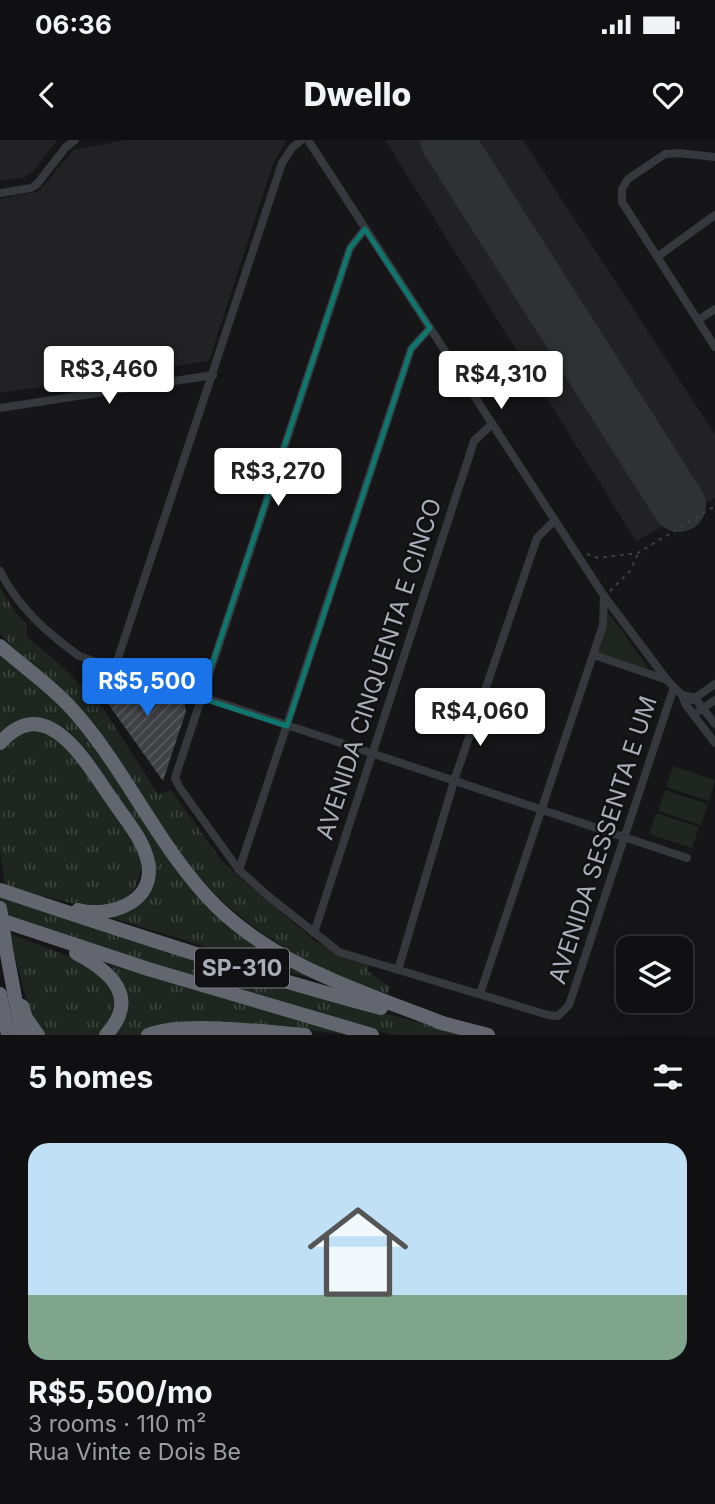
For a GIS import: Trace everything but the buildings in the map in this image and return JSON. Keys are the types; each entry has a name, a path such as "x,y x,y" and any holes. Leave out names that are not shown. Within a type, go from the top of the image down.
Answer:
{"highway":[{"path":"0,646 78,715 192,880 218,907 281,954 320,975 445,1024"},
{"path":"0,743 17,729 32,725 47,726 65,736 80,753 143,845 148,864 148,877 136,899 113,912 85,912 30,900"},
{"name":"SP-310","path":"0,890 156,942 319,991 488,1035"},
{"path":"0,908 22,1035"},
{"name":"SP-310","path":"0,920 148,969 372,1035"},
{"path":"34,931 99,965 110,974 121,1002 119,1015 106,1035"},
{"path":"10,975 26,1018 38,1035"},
{"path":"0,994 8,1035"},
{"path":"148,1035 161,1030 193,1029 305,1035"}],"street":[{"path":"0,193 31,188 37,184 66,147 75,140"},
{"path":"114,670 282,163 301,140"},
{"path":"307,140 604,596 667,680 682,695 685,705 715,743"},
{"path":"715,157 665,154 628,179 622,189 622,202 715,347"},
{"path":"657,257 715,215"},
{"path":"365,229 350,248 176,778 218,843 239,870 339,952 480,994 604,625 604,596"},
{"path":"698,320 715,309"},
{"path":"239,870 411,349 430,328"},
{"path":"0,408 213,375"},
{"name":"AVENIDA CINQUENTA E CINCO","path":"314,933 474,441 492,424"},
{"path":"398,970 454,781 537,538 555,520"},
{"path":"0,571 29,616 79,656 114,670 687,858"},
{"path":"594,655 667,680"},
{"name":"AVENIDA SESSENTA E UM","path":"685,705 715,684"},
{"name":"AVENIDA SESSENTA E UM","path":"480,994 548,1015 558,1016 569,1005 674,687"},
{"path":"682,695 695,698 715,724"},
{"name":"AVENIDA SESSENTA E UM","path":"693,715 715,700"}],"path":[{"path":"574,550 598,558 638,553 715,506"},
{"path":"604,596 630,571 638,553"}],"highlighted area":[{"path":"365,229 430,328 411,349 287,726 201,698 350,248"}],"shaded area":[{"path":"0,140 57,140 33,172 22,178 0,181"},
{"path":"126,140 287,140 273,164 209,361 0,393 0,199 39,191 73,150"},
{"path":"385,140 523,140 715,434 715,498 636,541"}],"green space":[{"path":"0,588 27,625 27,637 64,668 103,708 158,794 171,790 222,861 316,942 369,965 368,971 390,987 388,994 334,974 282,946 234,911 213,891 180,852 91,722 70,698 0,633"},
{"path":"609,613 649,669 597,654"},
{"path":"0,652 54,698 80,727 187,881 319,981 106,916 119,914 151,874 86,753 70,733 56,724 40,721 14,725 0,733"},
{"path":"29,731 40,731 60,738 130,835 141,860 141,870 135,888 117,903 75,904 5,886 0,849 0,752 6,744"},
{"path":"673,766 715,780 709,801 666,787"},
{"path":"665,790 708,804 701,825 658,811"},
{"path":"656,813 699,827 692,848 649,834"},
{"path":"0,896 319,996 467,1035 393,1035 313,1013 0,915"},
{"path":"11,934 83,962 96,970 114,994 111,1016 99,1035 46,1035 39,1027 28,1003"},
{"path":"110,965 351,1035 293,1028 155,1027 138,1035 115,1035 122,1018 123,999 119,981"}],"taxiway":[{"path":"436,140 461,162"}],"runway":[{"path":"447,140 679,505"}]}
